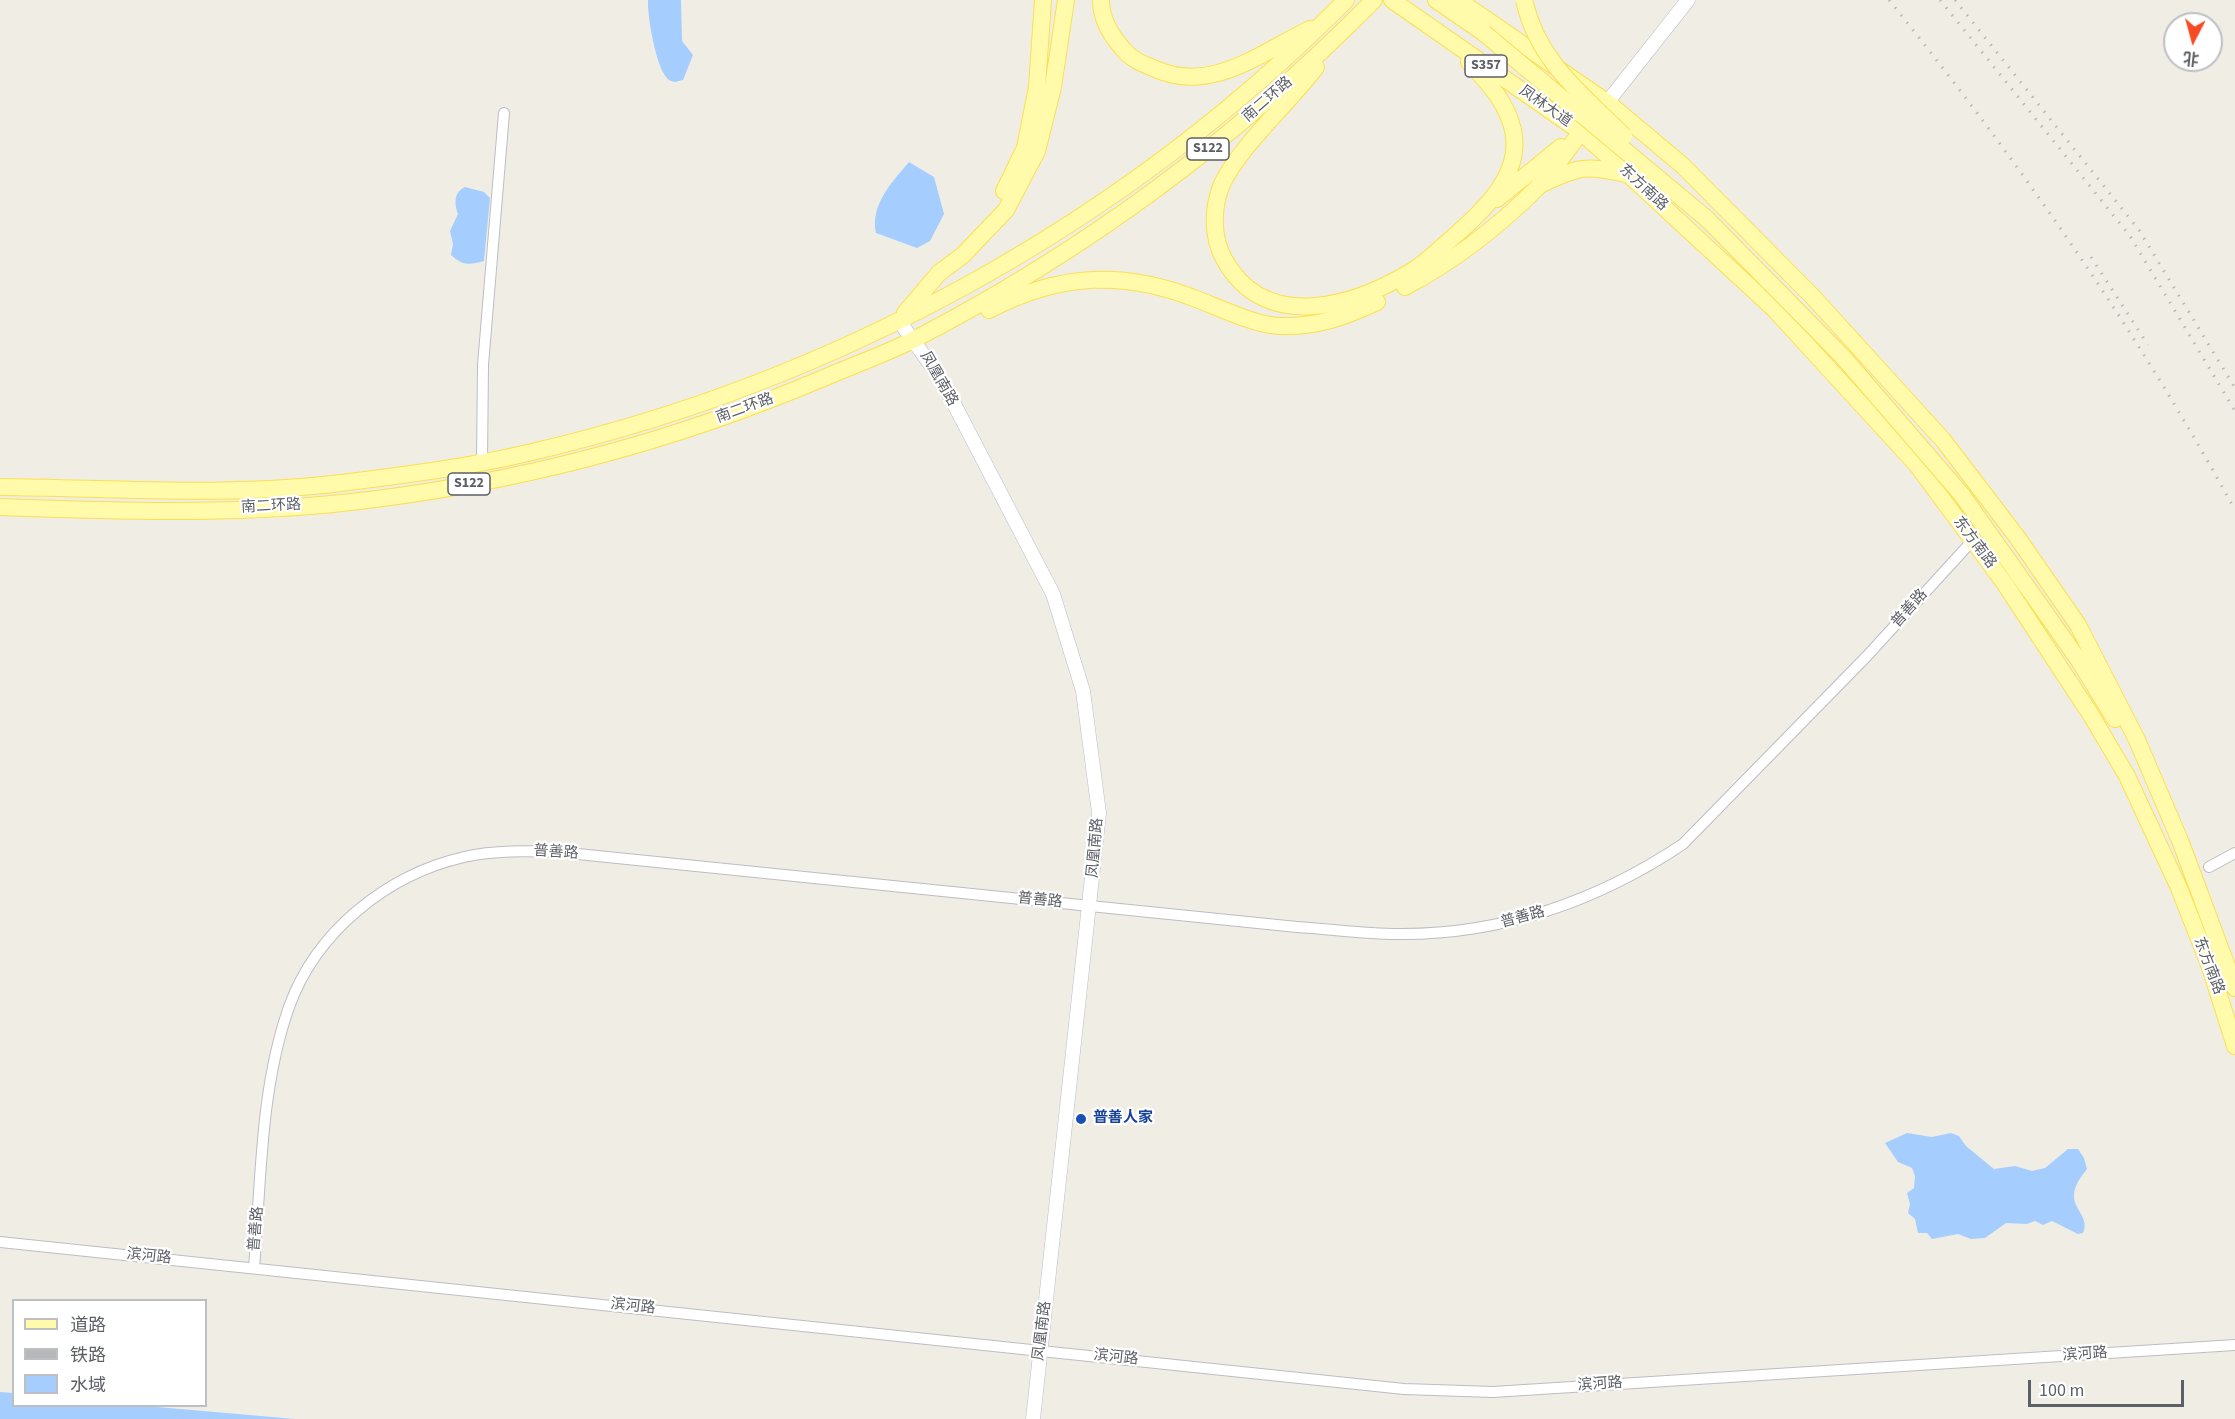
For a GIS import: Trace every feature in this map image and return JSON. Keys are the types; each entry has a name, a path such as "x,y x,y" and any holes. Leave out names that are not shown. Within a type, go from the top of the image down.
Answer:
{"main road":[{"path":"899,321 939,273 971,247 1006,210 1037,151 1045,87 1066,0"},
{"path":"1101,0 1101,12 1112,36 1131,58 1169,76 1208,77 1252,61 1324,22"},
{"name":"南二环路","path":"0,487 187,490 338,484 529,453 649,421 787,370 899,321 1011,263 1121,191 1235,103 1346,0"},
{"name":"南二环路","path":"0,507 188,510 341,503 443,489 585,461 652,442 727,416 914,339 1026,277 1130,209 1247,119 1346,29 1374,0"},
{"name":"凤林大道","path":"1392,0 1581,132"},
{"path":"1436,0 1484,33 1707,219"},
{"name":"S357","path":"1458,0 1608,103"},
{"path":"1524,0 1527,17 1560,76 1707,219 1865,381 1962,495 2078,659 2154,784"},
{"path":"1043,1 1045,87"},
{"path":"1346,29 1294,97 1241,155 1222,185 1214,216 1218,246 1230,270 1251,291 1277,305 1313,307 1364,297 1414,270 1581,132"},
{"path":"1449,40 1502,98 1513,132 1513,156 1500,190 1482,212"},
{"name":"东方南路","path":"1608,103 1682,165 1813,297 1943,440 2017,537 2078,625 2137,740 2181,843 2235,988"},
{"path":"914,339 967,321 1010,299 1055,284 1107,278 1138,281 1175,290 1232,313 1279,327 1325,324 1376,302 1442,268 1539,186 1581,132"},
{"name":"东方南路","path":"1581,132 1774,310 1917,465 1973,540 2047,646 2127,776 2179,888 2210,967 2235,1046"},
{"path":"1539,186 1567,172 1591,166 1629,175"},
{"path":"272,488 274,507"}],"street":[{"path":"1581,132 1608,103 1688,0"},
{"path":"482,461 483,365 504,113"},
{"name":"凤凰南路","path":"899,321 941,379 1053,594 1083,691 1099,813 1091,906 1033,1419"},
{"name":"普善路","path":"254,1268 268,1098 275,1057 289,1007 307,967 338,928 371,898 420,872 464,857 511,850 558,852 1091,906 1397,934 1492,926 1541,914 1599,892 1646,868 1683,844 1867,656 1973,540"},
{"path":"2209,867 2235,853"},
{"name":"滨河路","path":"0,1242 1404,1389 1493,1392 2235,1345"}],"water":[{"path":"648,0 681,0 682,41 693,55 683,80 675,82 668,79 659,63 653,40"},
{"path":"909,162 934,177 944,214 930,241 917,248 876,233 875,223 876,213 884,195"},
{"path":"465,187 484,192 490,198 484,261 470,264 463,263 451,255 453,244 450,231 458,214 456,198 461,189"},
{"path":"1907,1133 1932,1137 1951,1133 1959,1136 1966,1146 1994,1169 2015,1166 2032,1171 2045,1168 2068,1149 2078,1149 2087,1169 2074,1192 2076,1206 2085,1223 2083,1233 2078,1234 2052,1221 2043,1225 2035,1221 2027,1224 2006,1223 1985,1238 1971,1239 1958,1234 1932,1239 1927,1233 1918,1233 1915,1219 1908,1213 1910,1204 1907,1193 1914,1188 1915,1176 1912,1168 1898,1162 1885,1143"},
{"path":"0,1392 12,1393 12,1407 157,1407 295,1419 0,1419"}],"railway":[{"path":"1889,0 1984,122 2073,247 2157,376 2235,510"},
{"path":"1940,0 2130,236 2235,411"},
{"path":"1955,0 2139,230 2235,388"},
{"path":"2091,257 2148,345"}],"place":[{"name":"普善人家","path":"1081,1119"}]}
